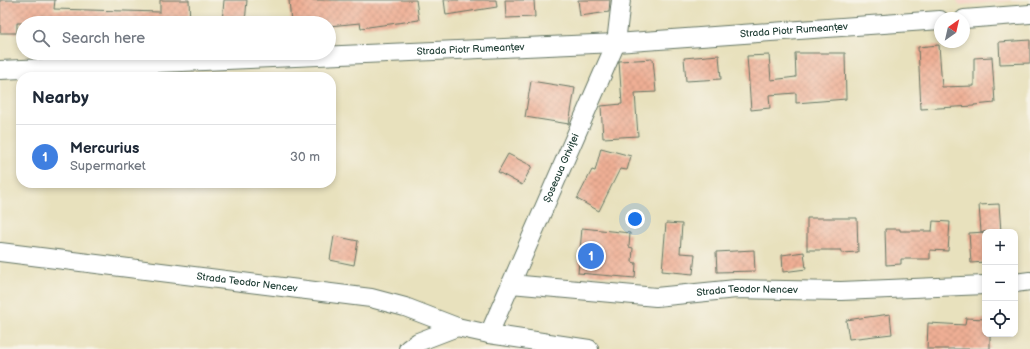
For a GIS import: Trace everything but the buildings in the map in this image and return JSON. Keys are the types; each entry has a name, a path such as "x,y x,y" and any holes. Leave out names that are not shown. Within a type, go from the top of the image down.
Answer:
{"street":[{"name":"Șoseaua Griviţei","path":"489,334 616,43 621,0"},
{"path":"970,18 1030,14"},
{"name":"Strada Piotr Rumeanțev","path":"336,55 616,43 934,20"},
{"name":"Strada Piotr Rumeanțev","path":"0,70 228,60"},
{"name":"Strada Teodor Nencev","path":"0,252 371,298 406,306 457,327 489,334 590,349"},
{"path":"1018,283 1030,281"},
{"name":"Strada Teodor Nencev","path":"511,284 656,297 736,289 841,291 982,285"},
{"path":"408,349 418,342 457,327"}],"shaded area":[{"path":"957,0 1027,0 959,5"}],"place":[{"name":"Mercurius","path":"591,256"}]}
